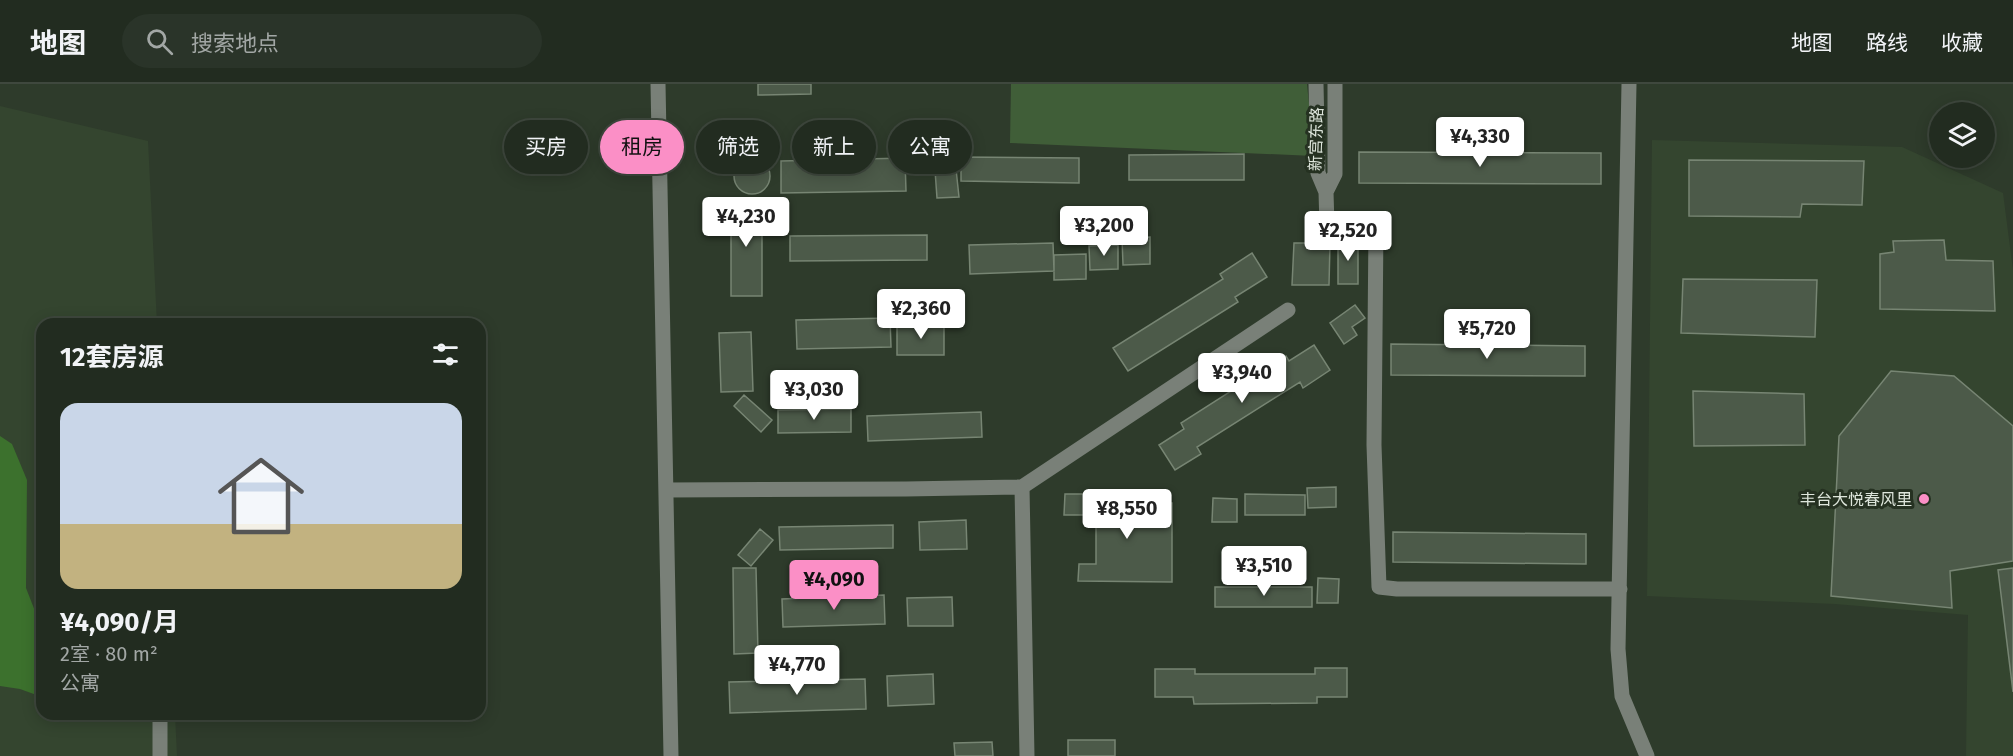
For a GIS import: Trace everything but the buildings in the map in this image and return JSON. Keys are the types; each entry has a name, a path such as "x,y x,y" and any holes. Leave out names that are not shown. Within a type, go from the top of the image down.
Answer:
{"street":[{"path":"658,84 671,756"},
{"name":"新宫东路","path":"1316,84 1318,173 1326,192"},
{"name":"新宫东路","path":"1326,192 1335,174 1335,84"},
{"path":"1629,84 1618,649 1622,696 1647,756"},
{"path":"1326,192 1327,226 1376,226 1374,445 1379,586 1408,589 1620,590"},
{"path":"666,490 1022,487 1288,310"},
{"path":"1022,487 1027,756"},
{"path":"160,720 160,756"}],"shaded area":[{"path":"1011,84 1307,84 1314,156 1010,143"},
{"path":"0,106 148,141 157,318 36,318 36,720 175,720 177,756 0,756"},
{"name":"丰台大悦春风里","path":"1652,140 1902,147 1929,159 1929,168 1948,168 2003,193 2013,270 2013,756 1966,756 1968,615 1835,604 1647,596"},
{"path":"0,436 12,444 27,480 26,588 36,614 36,695 20,689 0,686"}],"place":[{"name":"丰台大悦春风里","path":"1924,499"}]}
